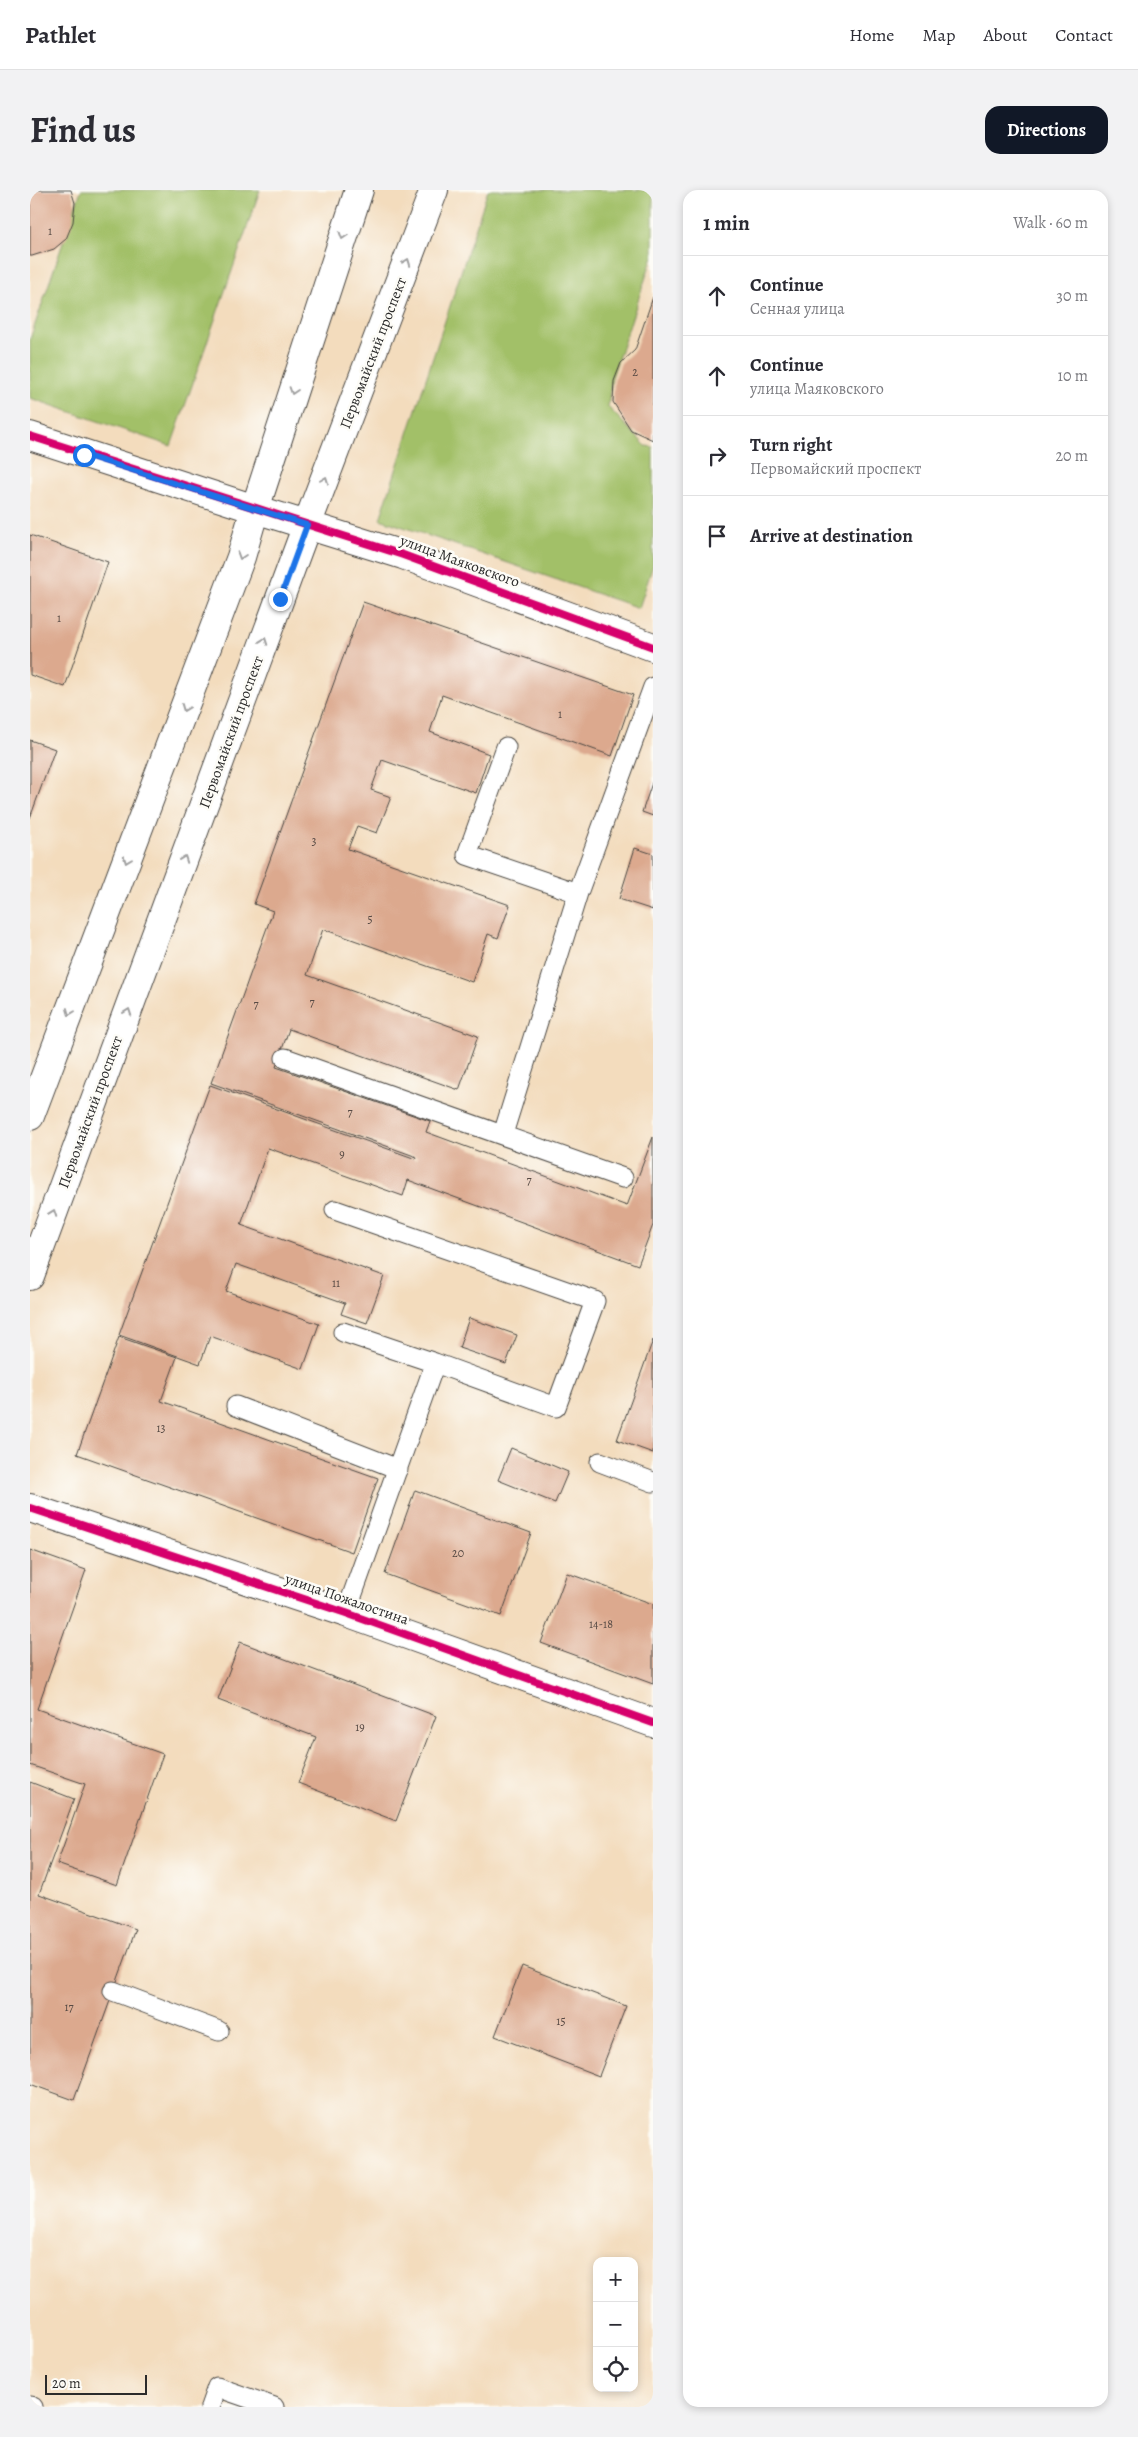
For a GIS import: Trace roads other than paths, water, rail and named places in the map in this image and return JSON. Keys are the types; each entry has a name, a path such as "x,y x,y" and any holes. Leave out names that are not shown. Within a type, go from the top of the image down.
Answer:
{"main road":[{"path":"30,1116 232,581 359,190"},
{"name":"Первомайский проспект","path":"30,1276 307,525 434,190"},
{"name":"улица Маяковского","path":"30,436 403,555 653,647"},
{"name":"улица Пожалостина","path":"30,1508 346,1612 653,1723"}],"lane":[{"path":"503,1134 578,893 653,687"},
{"path":"506,748 467,856 578,893"},
{"path":"285,1058 623,1178"},
{"path":"335,1210 595,1301 556,1407 343,1332"},
{"path":"346,1612 435,1363"},
{"path":"236,1406 398,1470"},
{"path":"600,1462 653,1482"},
{"path":"113,1991 219,2031"},
{"path":"210,2407 217,2387 274,2407"}]}
